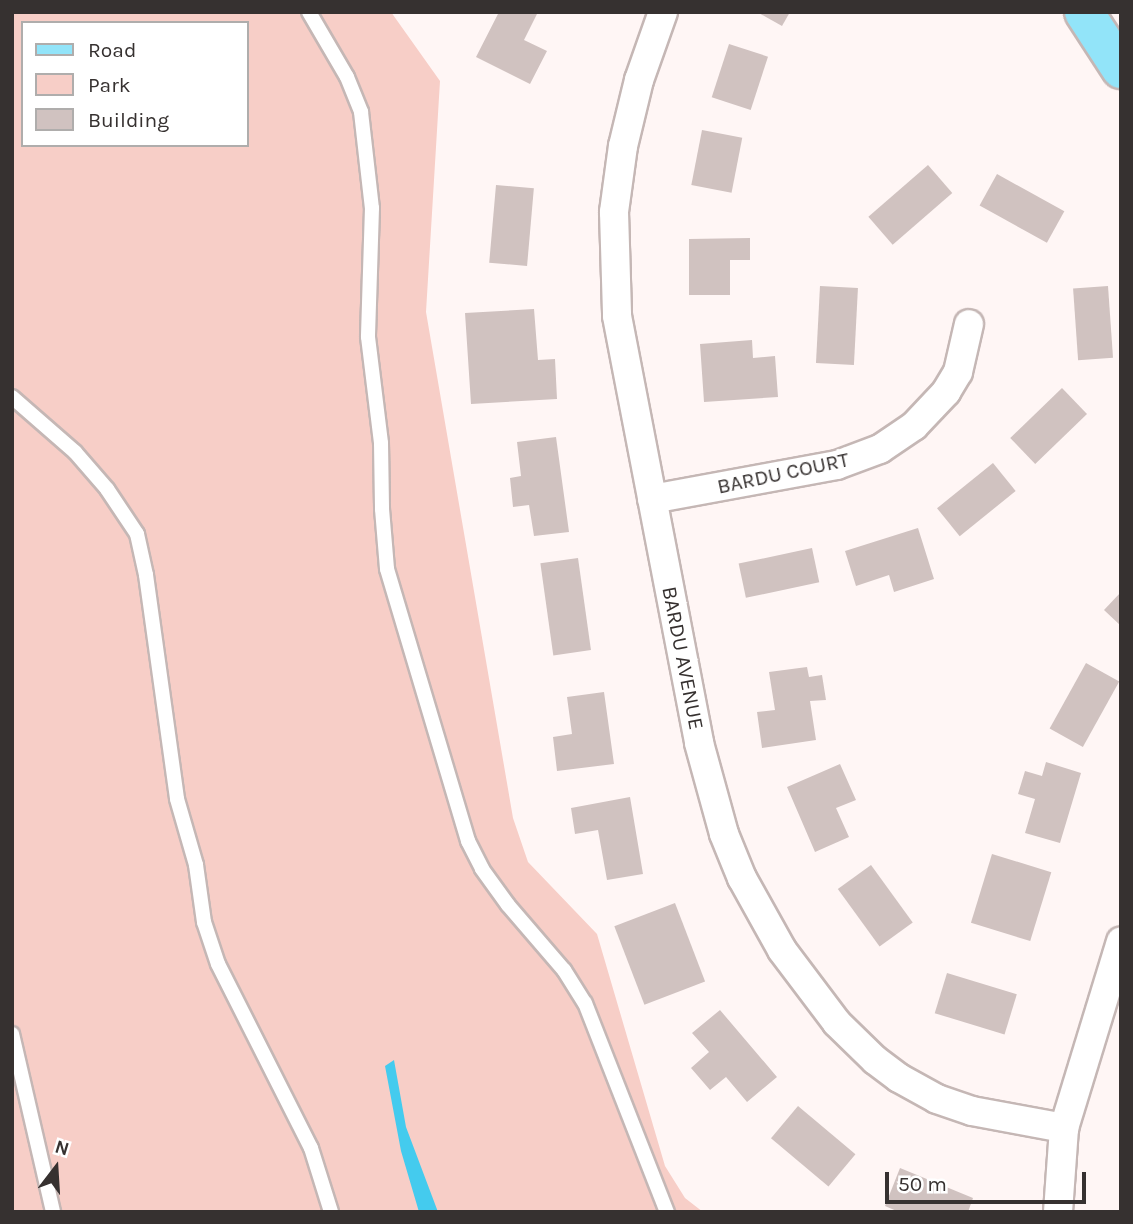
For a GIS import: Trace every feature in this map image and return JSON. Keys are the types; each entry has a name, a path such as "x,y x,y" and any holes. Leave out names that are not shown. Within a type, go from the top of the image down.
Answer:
{"main road":[{"path":"1084,12 1121,69"}],"street":[{"name":"BARDU AVENUE","path":"663,12 639,80 623,146 614,225 617,316 711,795 742,878 782,950 837,1023 875,1060 899,1078 937,1099 972,1111 1064,1128"},
{"name":"BARDU COURT","path":"652,499 837,465 880,449 914,426 946,392 958,372 969,324"},
{"path":"1058,1212 1064,1128 1121,941"}],"lane":[{"path":"309,12 347,77 362,113 372,221 368,337 381,443 383,531 391,581 468,841 482,869 508,905 564,970 585,1003 665,1212"},
{"path":"12,397 75,452 107,489 137,534 146,575 177,799 196,865 204,922 218,964 311,1148 331,1212"},
{"path":"12,1034 52,1212"}],"green space":[{"path":"12,12 391,12 440,81 426,312 513,818 528,862 597,934 665,1166 685,1198 703,1212 12,1212"}],"water":[{"path":"394,1060 406,1127 438,1212 419,1212 401,1151 385,1066"}],"building":[{"path":"499,12 538,12 524,40 547,51 530,84 476,57"},
{"path":"757,12 790,12 782,26"},
{"path":"729,44 768,57 751,110 712,97"},
{"path":"702,130 742,138 732,193 691,185"},
{"path":"928,165 952,193 893,245 868,217"},
{"path":"997,174 1064,211 1047,243 980,205"},
{"path":"496,185 534,188 527,266 489,263"},
{"path":"750,238 750,260 730,260 730,295 689,295 689,239"},
{"path":"820,286 858,288 854,365 816,363"},
{"path":"1108,286 1113,358 1078,360 1073,288"},
{"path":"534,309 538,360 555,359 557,399 471,404 465,313"},
{"path":"752,340 753,358 775,356 778,397 704,402 700,344"},
{"path":"1062,388 1087,414 1035,464 1010,438"},
{"path":"556,437 569,532 534,536 529,505 513,507 510,478 521,476 517,442"},
{"path":"993,463 1016,491 960,536 937,508"},
{"path":"918,528 934,579 894,592 889,575 856,586 845,551"},
{"path":"812,548 819,582 746,598 739,564"},
{"path":"578,558 591,650 553,655 540,563"},
{"path":"1121,592 1121,626 1104,610"},
{"path":"1086,663 1119,681 1083,747 1050,729"},
{"path":"807,667 809,677 822,675 826,700 810,701 816,740 762,748 757,712 775,710 769,672"},
{"path":"604,692 614,764 557,771 553,737 572,734 567,697"},
{"path":"1046,762 1081,773 1060,843 1025,833 1035,799 1018,794 1025,771 1042,776"},
{"path":"840,764 856,800 836,808 849,837 815,852 787,787"},
{"path":"630,797 643,874 607,880 598,830 575,834 571,808"},
{"path":"992,854 1051,872 1030,941 971,923"},
{"path":"871,865 913,922 880,947 838,889"},
{"path":"675,903 705,981 644,1005 614,926"},
{"path":"947,973 1017,994 1005,1035 935,1013"},
{"path":"720,1010 777,1077 747,1102 726,1077 710,1090 691,1068 709,1052 692,1033"},
{"path":"798,1106 855,1154 828,1186 771,1138"},
{"path":"900,1168 973,1198 968,1212 899,1212 885,1206"}]}
